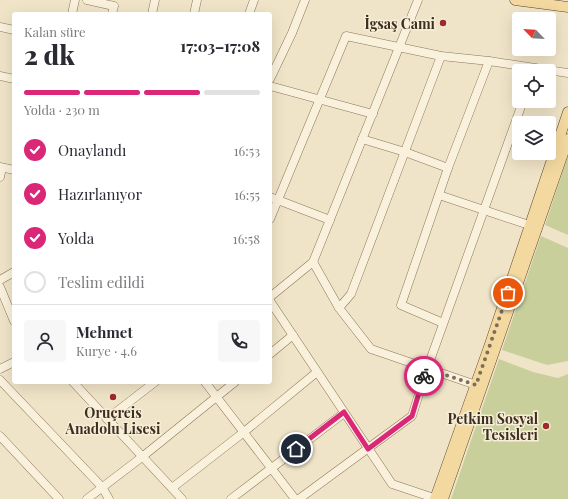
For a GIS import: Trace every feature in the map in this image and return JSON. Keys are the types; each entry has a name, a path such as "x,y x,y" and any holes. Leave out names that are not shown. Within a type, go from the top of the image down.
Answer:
{"main road":[{"path":"515,0 558,3 568,7"},
{"path":"443,499 534,226 568,112"},
{"path":"436,499 534,226 568,139"}],"street":[{"path":"72,12 75,0"},
{"path":"87,0 114,6 112,12"},
{"path":"152,12 155,0"},
{"path":"194,12 197,0"},
{"path":"249,12 254,0"},
{"path":"272,75 292,33 305,0"},
{"path":"272,295 313,262 418,0"},
{"path":"0,27 12,30"},
{"path":"272,208 274,198 346,36 441,56 512,65"},
{"path":"339,308 351,294 441,56"},
{"path":"443,323 401,305 448,168 489,61"},
{"path":"556,72 568,73"},
{"path":"0,76 12,79"},
{"path":"272,87 373,114"},
{"path":"299,499 412,416 443,323 519,108"},
{"path":"362,139 405,152 448,168"},
{"path":"0,177 1,168 12,170"},
{"path":"439,195 534,226"},
{"path":"274,198 330,220"},
{"path":"313,262 339,308 371,349 476,385"},
{"path":"0,280 12,273"},
{"path":"0,287 12,316"},
{"path":"272,304 392,484 436,499"},
{"path":"272,352 293,336"},
{"path":"0,369 12,363"},
{"path":"172,488 244,432 317,372"},
{"path":"0,380 102,487 109,499"},
{"path":"75,384 182,499"},
{"path":"107,419 152,384"},
{"path":"207,384 295,499"},
{"path":"87,499 233,384"},
{"path":"231,499 344,412"},
{"path":"0,436 59,499"}],"green space":[{"path":"568,156 568,235 545,225"},
{"path":"541,236 568,248 568,361 547,365 502,350"},
{"path":"499,359 533,372 558,378 568,374 568,499 451,499"}],"way so far":[{"path":"424,376 427,369 476,385 508,293"}],"place":[{"name":"İgsaş Cami","path":"443,23"},
{"name":"Oruçreis Anadolu Lisesi","path":"113,397"},
{"name":"Petkim Sosyal Tesisleri","path":"546,426"}],"route":[{"path":"296,449 344,412 368,449 412,416 424,376"}]}
